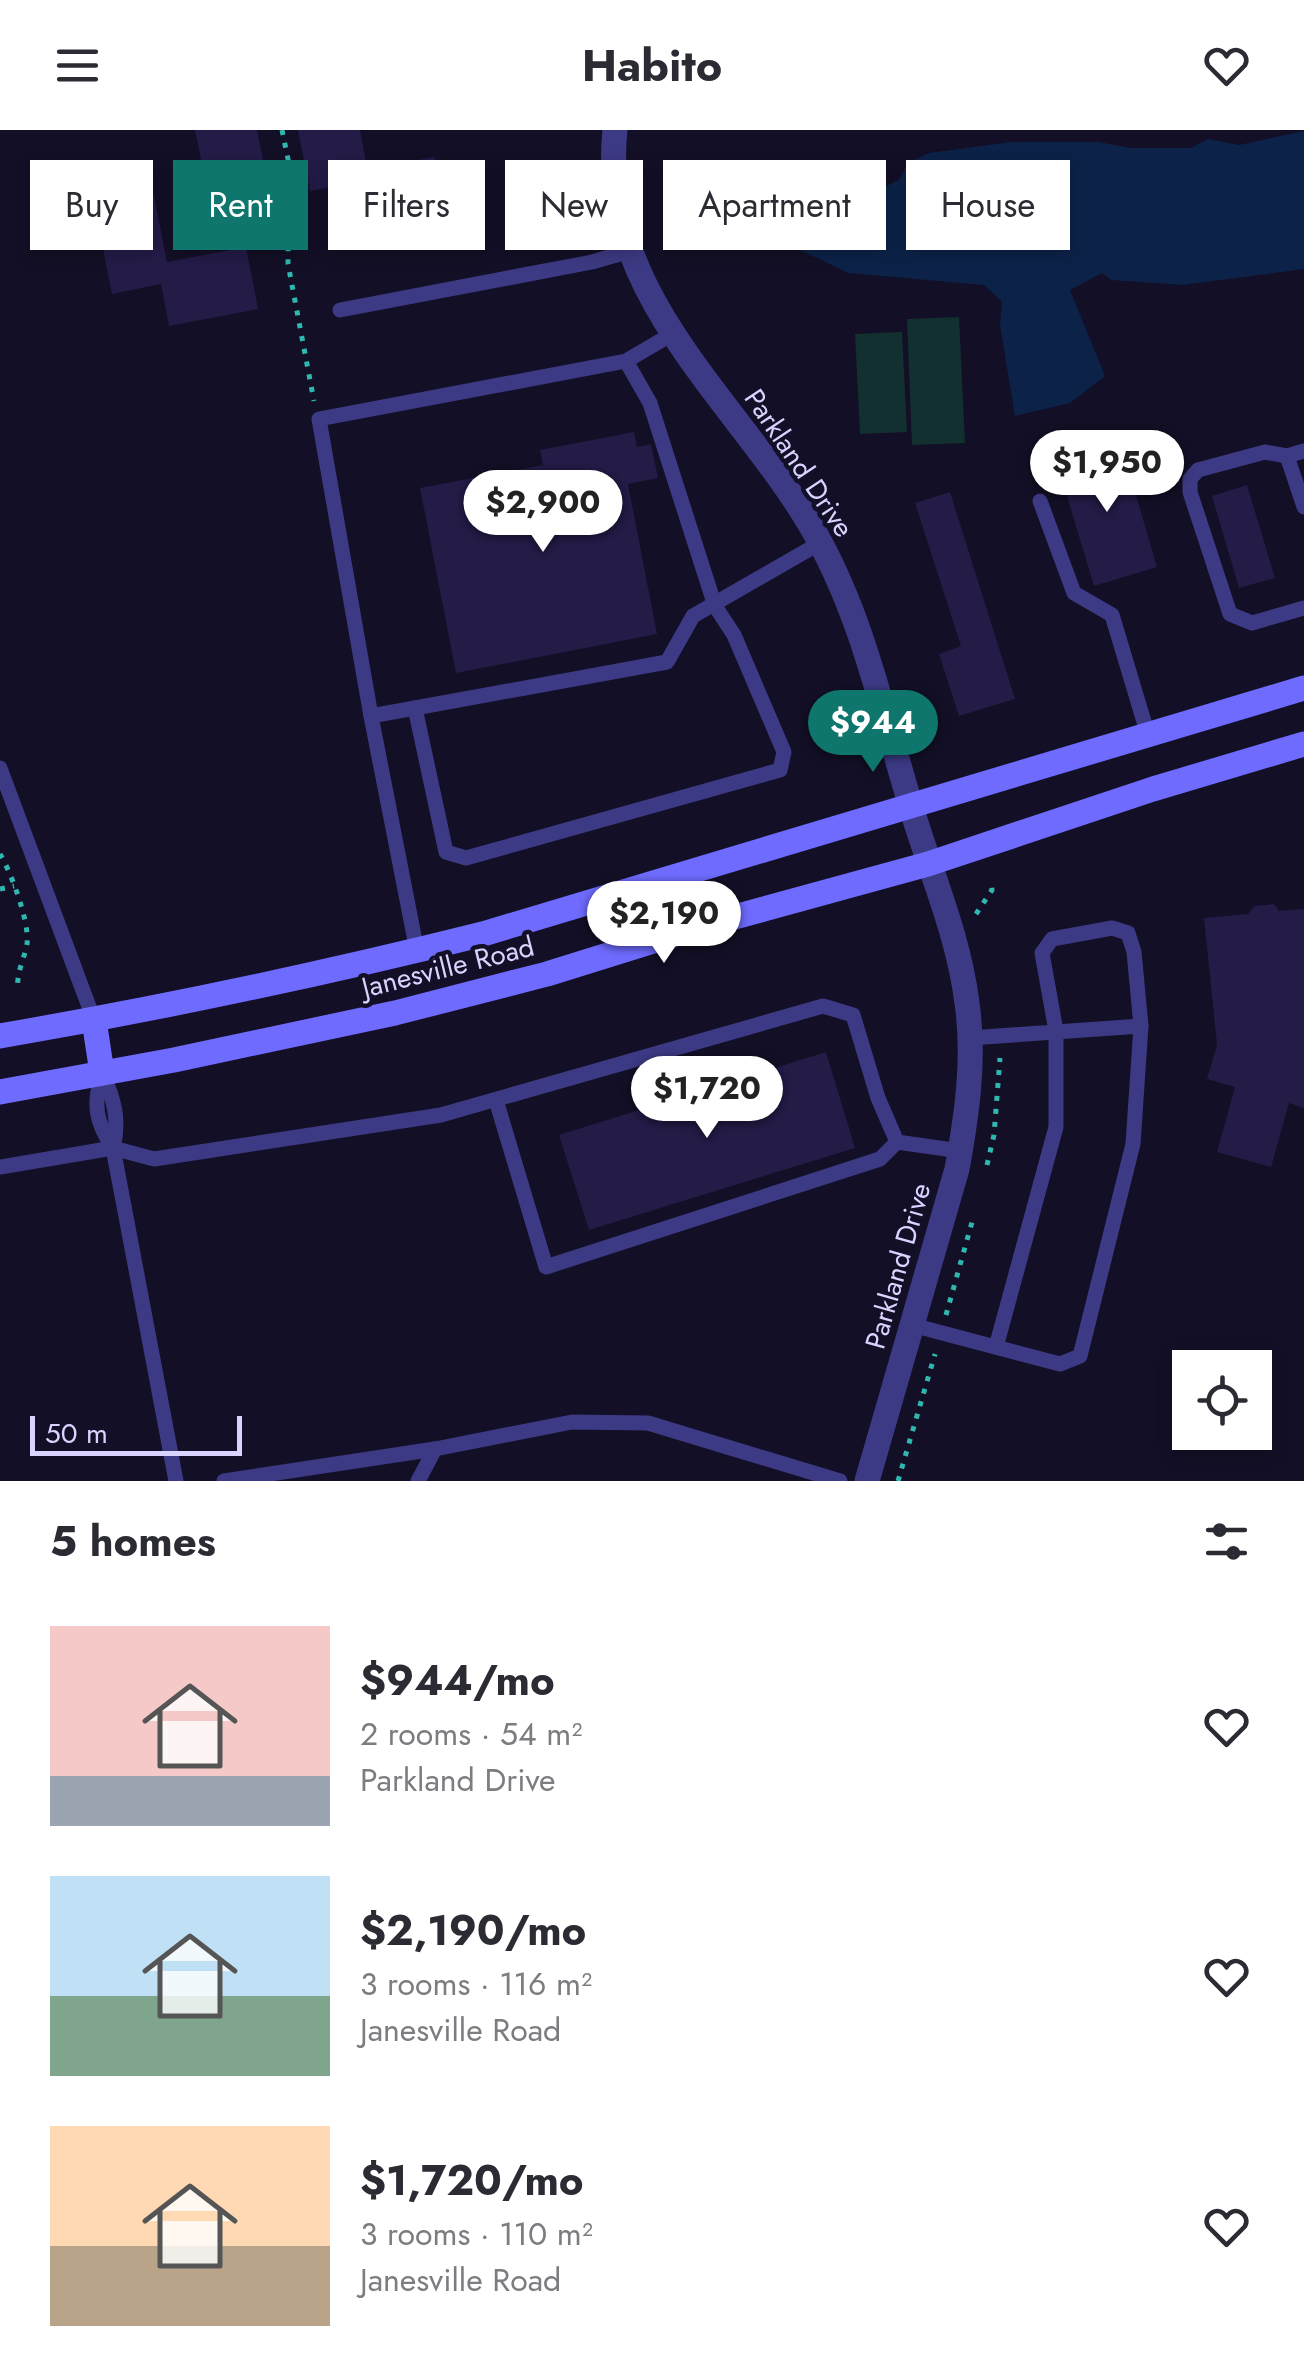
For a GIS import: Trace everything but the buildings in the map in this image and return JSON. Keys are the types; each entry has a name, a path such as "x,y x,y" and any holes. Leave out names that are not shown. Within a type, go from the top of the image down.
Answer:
{"main road":[{"name":"Janesville Road","path":"0,1036 348,968 417,950 1304,688"},
{"name":"Janesville Road","path":"0,1092 414,1008 548,974 698,927 928,864 1304,744"},
{"path":"94,1020 102,1073"}],"street":[{"name":"Parkland Drive","path":"614,160 615,130"},
{"name":"Parkland Drive","path":"630,250 672,334 767,460 820,542 860,629 928,864 949,921 967,1002 967,1118 867,1481"}],"lane":[{"path":"340,310 592,262 630,250"},
{"path":"417,950 370,716 318,419 626,361 672,334"},
{"path":"415,708 446,852 466,858 780,770 784,752 734,635 716,606 650,403 626,361"},
{"path":"1304,452 1287,456 1265,452 1198,470 1190,478 1190,492 1230,614 1252,624 1304,608"},
{"path":"1287,456 1304,507"},
{"path":"1040,501 1074,593 1112,616 1148,735"},
{"path":"370,716 667,662 692,616 716,606 820,542"},
{"path":"0,768 94,1020"},
{"path":"912,1325 1060,1364 1080,1356 1132,1144 1141,1026 1134,952 1128,933 1112,928 1052,939 1042,953 1056,1031 1056,1127 996,1347"},
{"path":"0,1167 114,1148 154,1159 441,1116 823,1006 853,1015 878,1098 897,1142"},
{"path":"970,1038 1141,1026"},
{"path":"102,1073 96,1095 99,1127 114,1148 176,1481"},
{"path":"496,1100 546,1267 880,1160 897,1142"},
{"path":"897,1142 960,1150"},
{"path":"224,1481 435,1449 572,1422 648,1423 840,1481"},
{"path":"418,1481 435,1449"}],"path":[{"path":"282,130 289,164 288,264 318,419"},
{"path":"0,854 12,872 28,939 17,978 18,990"},
{"path":"0,888 14,886"}],"green space":[{"path":"959,317 965,443 912,445 907,319"},
{"path":"902,332 907,432 860,434 855,334"}],"water":[{"path":"1304,131 1304,269 1183,285 1111,280 1102,273 1070,290 1105,376 1070,403 1015,416 1000,325 1002,302 984,285 848,273 800,250 886,250 886,186 899,180 906,167 906,250 1070,250 1070,160 914,160 929,153 1012,142 1191,148 1208,139 1239,145"}]}
